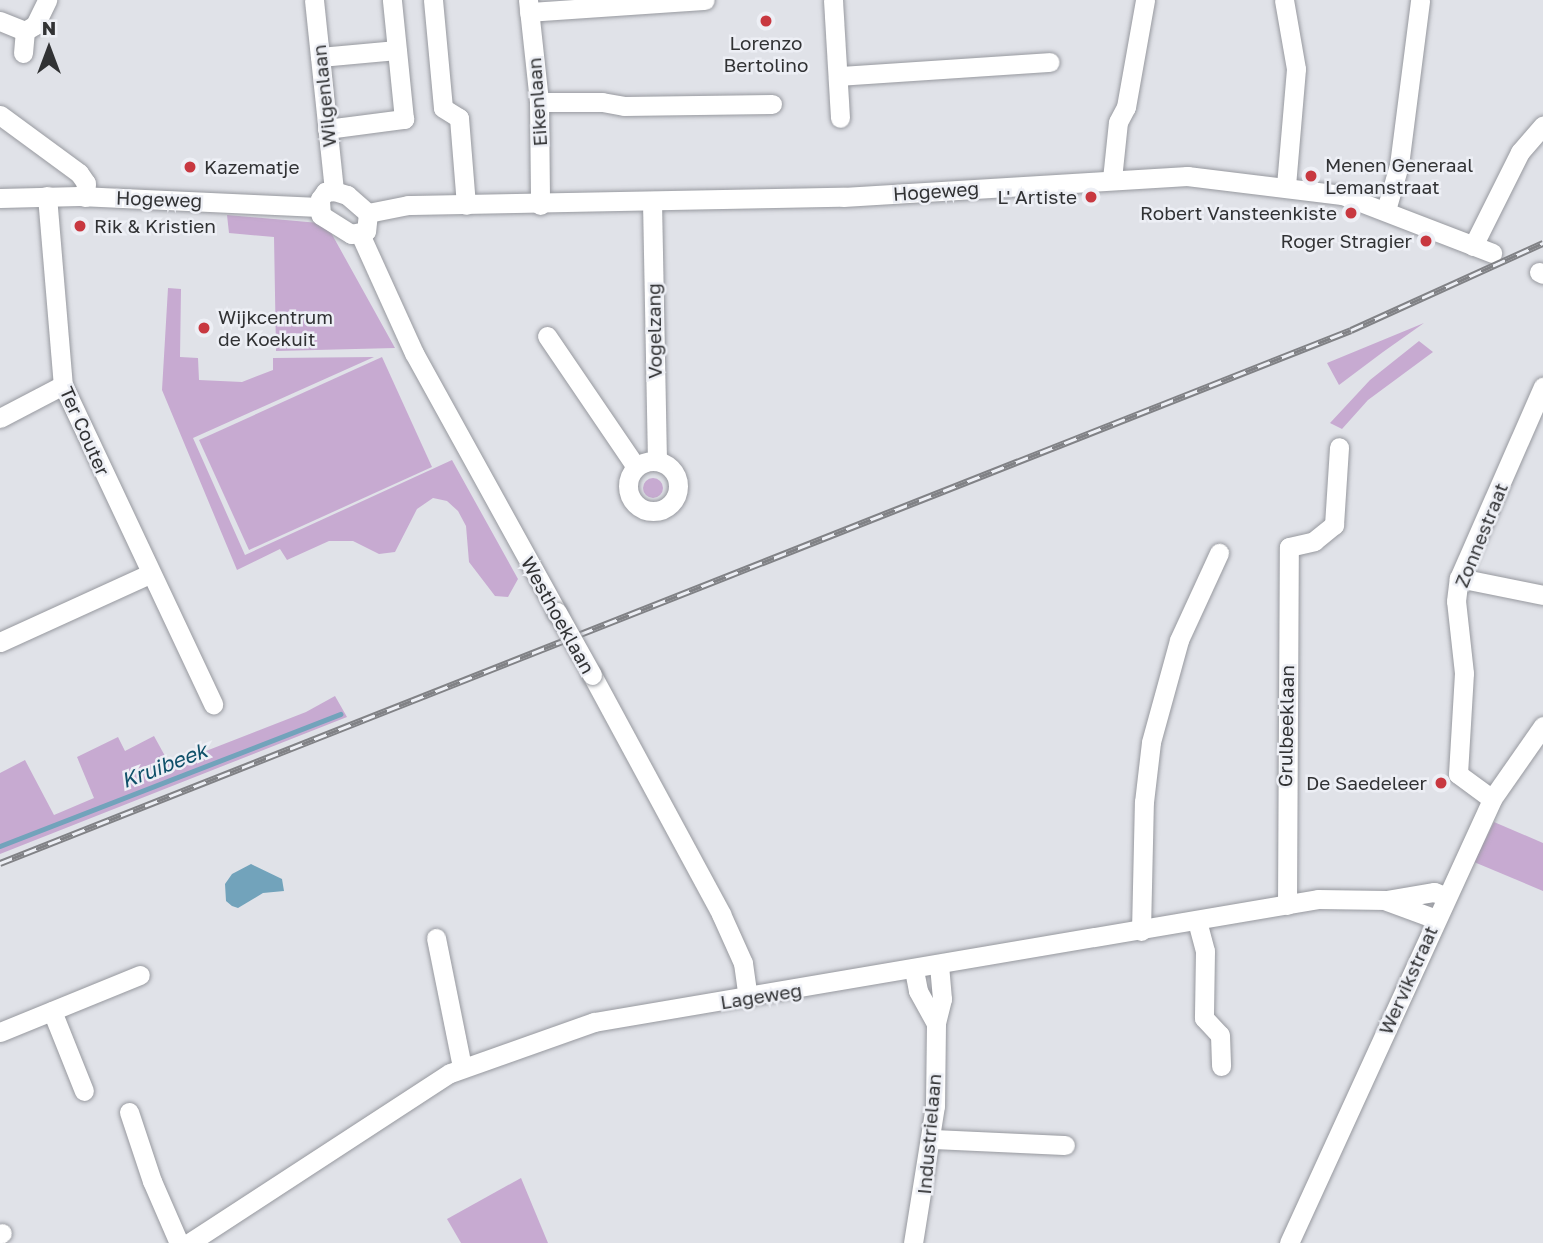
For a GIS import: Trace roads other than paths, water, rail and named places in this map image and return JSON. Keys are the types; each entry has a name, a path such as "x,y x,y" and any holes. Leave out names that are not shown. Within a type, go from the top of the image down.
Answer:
{"street":[{"path":"0,21 25,30 35,25 47,0"},
{"name":"Wilgenlaan","path":"314,0 334,191"},
{"path":"327,129 404,119 392,0"},
{"path":"433,0 443,108 459,118 466,205"},
{"path":"528,6 705,0"},
{"path":"833,0 840,118"},
{"path":"1112,179 1118,122 1126,107 1145,0"},
{"path":"1284,0 1296,69 1286,185"},
{"path":"1386,210 1399,165 1420,0"},
{"name":"Eikenlaan","path":"528,6 539,102 540,205"},
{"path":"23,53 25,30"},
{"path":"320,57 397,50"},
{"path":"839,76 1050,62"},
{"path":"539,102 602,102 624,106 772,104"},
{"path":"0,115 79,173 86,183 85,197"},
{"path":"1473,246 1520,152 1543,126"},
{"name":"Hogeweg","path":"368,213 408,205 540,205 854,197 1187,176 1286,185 1342,195 1492,253"},
{"path":"334,191 347,195 368,213 370,223 360,234 326,220 318,207 325,192 334,191"},
{"name":"Ter Couter","path":"47,196 63,385 149,574 213,704"},
{"name":"Hogeweg","path":"0,198 85,197 318,207"},
{"name":"Vogelzang","path":"652,201 657,461"},
{"name":"Westhoeklaan","path":"360,234 414,353 721,914 743,963 748,998"},
{"path":"547,336 636,467"},
{"path":"0,418 63,385"},
{"name":"Zonnestraat","path":"1492,799 1458,774 1464,673 1456,601 1459,578 1543,387"},
{"name":"Grulbeeklaan","path":"1287,905 1289,547 1314,541 1334,525 1339,447"},
{"path":"657,461 668,466 677,481 675,498 659,510 642,508 630,496 628,483 636,467 657,461"},
{"path":"1141,931 1144,802 1151,742 1179,640 1219,553"},
{"path":"0,642 149,574"},
{"path":"1459,578 1543,595"},
{"name":"Wervikstraat","path":"1289,1243 1445,896 1492,799 1543,726"},
{"name":"Lageweg","path":"189,1243 462,1068 594,1022 939,966 1287,905 1338,898 1386,900 1434,891 1445,896"},
{"name":"Lageweg","path":"1386,900 1436,919"},
{"path":"1197,921 1205,951 1203,1018 1220,1035 1221,1066"},
{"path":"436,938 462,1068"},
{"name":"Industrielaan","path":"913,1243 932,1139 936,1023 942,999 939,966"},
{"path":"914,970 918,990 936,1023"},
{"path":"0,1032 140,975"},
{"path":"52,1012 84,1091"},
{"path":"129,1112 152,1181 180,1243"},
{"path":"932,1139 1065,1145"}],"water":[{"path":"251,864 282,879 284,891 263,893 238,908 232,906 226,901 225,884 232,874"}],"waterway":[{"name":"Kruibeek","path":"0,846 340,714"}],"railway":[{"path":"0,863 1351,330 1543,243"}],"place":[{"name":"Lorenzo Bertolino","path":"766,21"},
{"name":"Kazematje","path":"190,167"},
{"name":"Menen Generaal Lemanstraat","path":"1311,176"},
{"name":"L' Artiste","path":"1091,197"},
{"name":"Robert Vansteenkiste","path":"1351,213"},
{"name":"Rik & Kristien","path":"80,226"},
{"name":"Roger Stragier","path":"1426,241"},
{"name":"Wijkcentrum de Koekuit","path":"204,328"},
{"name":"De Saedeleer","path":"1441,783"}]}
